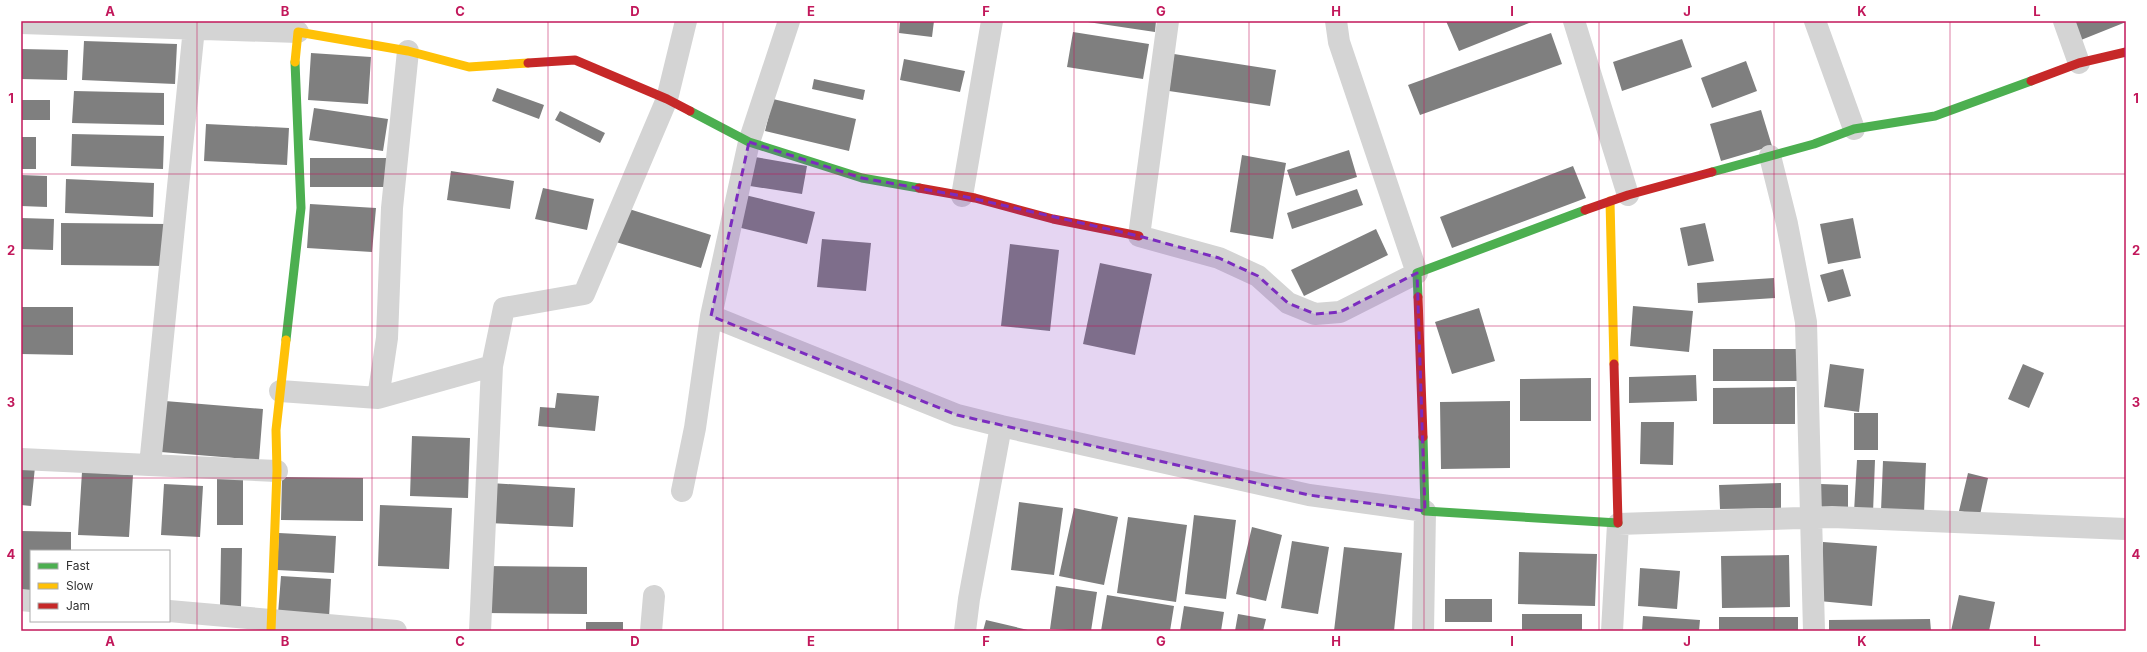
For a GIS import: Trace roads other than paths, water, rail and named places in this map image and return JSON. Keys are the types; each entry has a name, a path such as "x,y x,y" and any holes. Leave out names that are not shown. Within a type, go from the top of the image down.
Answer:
{"street":[{"path":"480,631 492,366 504,308 584,294 667,99 686,21"},
{"path":"682,491 695,428 712,316 749,142 790,21"},
{"path":"962,196 992,21"},
{"path":"1139,236 1168,21"},
{"path":"1336,21 1339,42 1417,273 1425,510 1423,631"},
{"path":"1574,21 1619,198 1618,524 1612,631"},
{"path":"1815,21 1854,129"},
{"path":"2064,21 2079,64"},
{"path":"21,23 298,32 408,51 469,67 575,60 667,99 749,142 862,178 962,196 1053,219 1139,236 1219,258 1258,276 1288,303 1315,314 1340,312 1417,273 1619,198 1814,144 1854,129 1935,116 2079,64 2126,52"},
{"path":"150,465 194,28"},
{"path":"271,625 276,430 301,208 294,72 298,32"},
{"path":"378,398 387,338 392,208 408,51"},
{"path":"1770,156 1787,224 1806,322 1814,631"},
{"path":"712,316 957,415 1309,495 1425,510 1618,524 1811,518 2126,529"},
{"path":"280,391 378,398 492,366"},
{"path":"965,631 969,599 1001,426"},
{"path":"21,459 276,471"},
{"path":"651,631 654,596"},
{"path":"170,611 271,625 396,631"}]}
